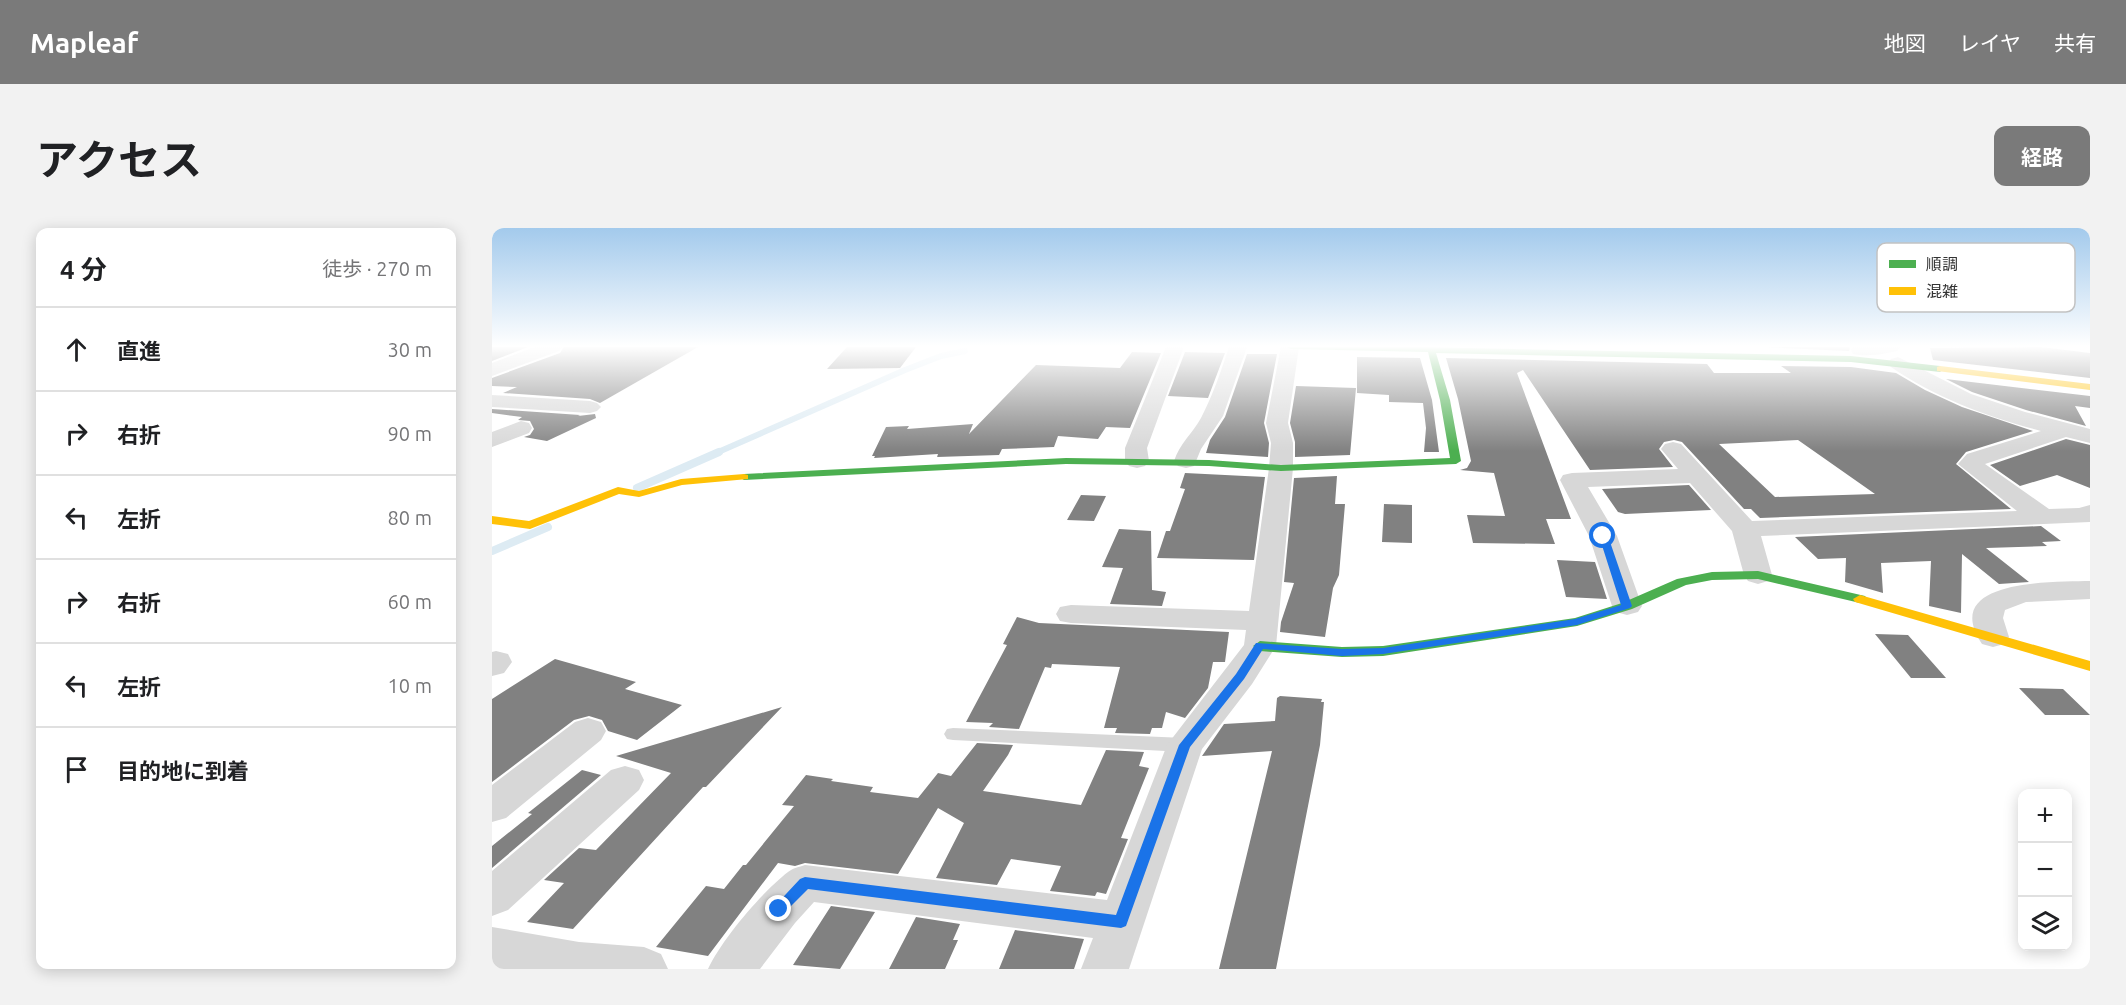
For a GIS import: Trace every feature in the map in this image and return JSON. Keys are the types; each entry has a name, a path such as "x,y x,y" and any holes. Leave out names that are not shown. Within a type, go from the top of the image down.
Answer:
{"street":[{"path":"1137,461 1136,448 1162,382"},
{"path":"1186,461 1190,447 1197,442 1228,382"},
{"path":"1105,969 1185,745 1240,676 1262,633 1281,468 1282,443 1277,423 1285,382"},
{"path":"492,520 530,525 618,490 628,492 709,478 1047,460 1186,461 1281,468 1291,465 1456,461 1440,382"},
{"path":"1930,382 1972,401 2090,436"},
{"path":"2057,382 2090,387"},
{"path":"492,401 590,407"},
{"path":"492,440 521,428"},
{"path":"2042,517 1970,464 1975,459 2066,430"},
{"path":"1673,449 1745,529 1758,575"},
{"path":"1627,606 1603,536 1572,480 1697,476"},
{"path":"1745,529 2084,516 2090,513"},
{"path":"1071,614 1262,633 1342,652 1383,651 1577,622 1627,606 1682,582 1712,576 1758,575 1829,590 2090,666"},
{"path":"1993,637 1988,618 1991,606 2004,597 2030,593 2090,590"},
{"path":"492,807 588,731"},
{"path":"492,897 625,780"},
{"path":"732,969 779,909 805,883 1121,922"},
{"path":"492,948 576,966 644,969"}],"lane":[{"path":"953,734 1185,745"}],"building":[{"path":"492,382 637,382 600,403 590,399 503,393 517,387 492,386"},
{"path":"1020,382 1149,382 1130,428 1106,427 1098,439 1058,436 1054,447 1002,449 999,455 937,457 938,454 874,458 875,456 872,456 886,427 909,426 907,429 973,424 969,434"},
{"path":"1174,382 1214,382 1208,398 1168,396"},
{"path":"1237,382 1272,382 1264,423 1269,443 1268,457 1206,453 1210,440 1225,417"},
{"path":"1357,382 1427,382 1432,400 1439,452 1424,452 1426,428 1423,403 1389,402 1389,395 1357,393"},
{"path":"1453,382 1520,382 1571,519 1546,519 1555,544 1473,543 1467,515 1505,516 1494,473 1460,470 1467,468 1471,461"},
{"path":"1531,382 1911,382 1962,407 2033,431 1966,452 1956,464 2011,509 1760,518 1751,509 1744,509 1682,442 1674,440 1664,442 1659,449 1673,467 1590,470","holes":["1798,440 1875,494 1775,497 1719,444"]},
{"path":"1951,382 2090,396 2090,408 2075,406 2086,426 2026,410 1972,392"},
{"path":"1296,386 1356,388 1350,455 1295,457 1295,442 1290,423"},
{"path":"492,409 580,415 578,416 595,414 596,418 547,441 524,437 530,435 534,429 530,421 518,420 522,417 492,413"},
{"path":"2066,439 2090,445 2090,488 2057,475 2020,486 1990,465"},
{"path":"1185,473 1265,477 1254,560 1157,558 1166,531 1170,531 1185,489 1180,488"},
{"path":"1337,476 1335,504 1345,504 1339,575 1333,588 1325,637 1280,632 1294,583 1284,582 1294,478"},
{"path":"1689,485 1711,510 1625,514 1618,512 1602,489"},
{"path":"1081,495 1106,496 1094,521 1067,520"},
{"path":"1384,504 1412,505 1412,543 1382,542"},
{"path":"2041,526 2061,541 2042,542 2047,546 1986,548 2029,582 1999,584 1962,554 1961,613 1929,606 1931,561 1881,563 1883,593 1845,582 1846,558 1818,559 1795,537"},
{"path":"1119,529 1151,531 1152,590 1166,592 1162,606 1110,604 1123,568 1102,567"},
{"path":"1557,560 1595,562 1607,599 1566,597"},
{"path":"1017,617 1039,623 1229,632 1225,662 1213,662 1208,688 1185,718 1166,712 1162,728 1152,728 1150,734 1115,733 1117,728 1104,728 1120,667 1052,664 1051,668 1045,667 1019,729 989,727 993,723 966,722 1007,645 1003,644"},
{"path":"1875,634 1908,635 1946,678 1911,678"},
{"path":"555,659 636,682 625,689 682,705 637,740 608,731 602,720 589,716 574,720 492,782 492,699"},
{"path":"2019,688 2063,689 2090,715 2045,715"},
{"path":"1280,696 1322,699 1321,702 1324,702 1320,745 1276,969 1219,969 1272,751 1202,756 1224,724 1275,721 1277,698"},
{"path":"782,707 706,787 703,787 573,929 527,922 564,883 544,880 579,848 596,850 671,773 616,756"},
{"path":"977,743 1013,745 983,791 1081,805 1106,750 1144,752 1139,766 1149,768 1121,838 1128,839 1106,894 1097,892 1095,896 1050,891 1061,866 1011,859 997,885 936,878 964,823 938,808 898,874 805,863 795,866 778,863 708,956 656,947 706,886 724,889 743,865 746,865 794,806 782,805 806,775 873,787 870,792 918,798 938,773 951,776"},
{"path":"582,770 601,775 492,868 492,846 532,814 528,813"},
{"path":"831,906 875,912 840,969 793,965"},
{"path":"916,917 960,924 953,940 958,940 945,969 889,969"},
{"path":"1015,930 1084,939 1074,969 999,969"}],"waterway":[{"path":"716,453 879,382"},
{"path":"637,488 719,452"},
{"path":"492,551 548,527"}],"traffic: fast":[{"path":"744,477 1066,461 1209,463 1281,468 1456,461 1440,382"},
{"path":"1260,646 1342,652 1383,651 1577,622 1627,606 1682,582 1712,576 1758,575 1860,599"}],"traffic: slow":[{"path":"2045,382 2090,387"},
{"path":"492,520 530,525 618,490 639,494 681,482 744,477"},
{"path":"1860,599 2090,666"}],"route":[{"path":"779,909 805,883 1121,922 1185,745 1240,676 1260,646 1342,652 1383,651 1577,622 1627,606 1603,536"}]}
